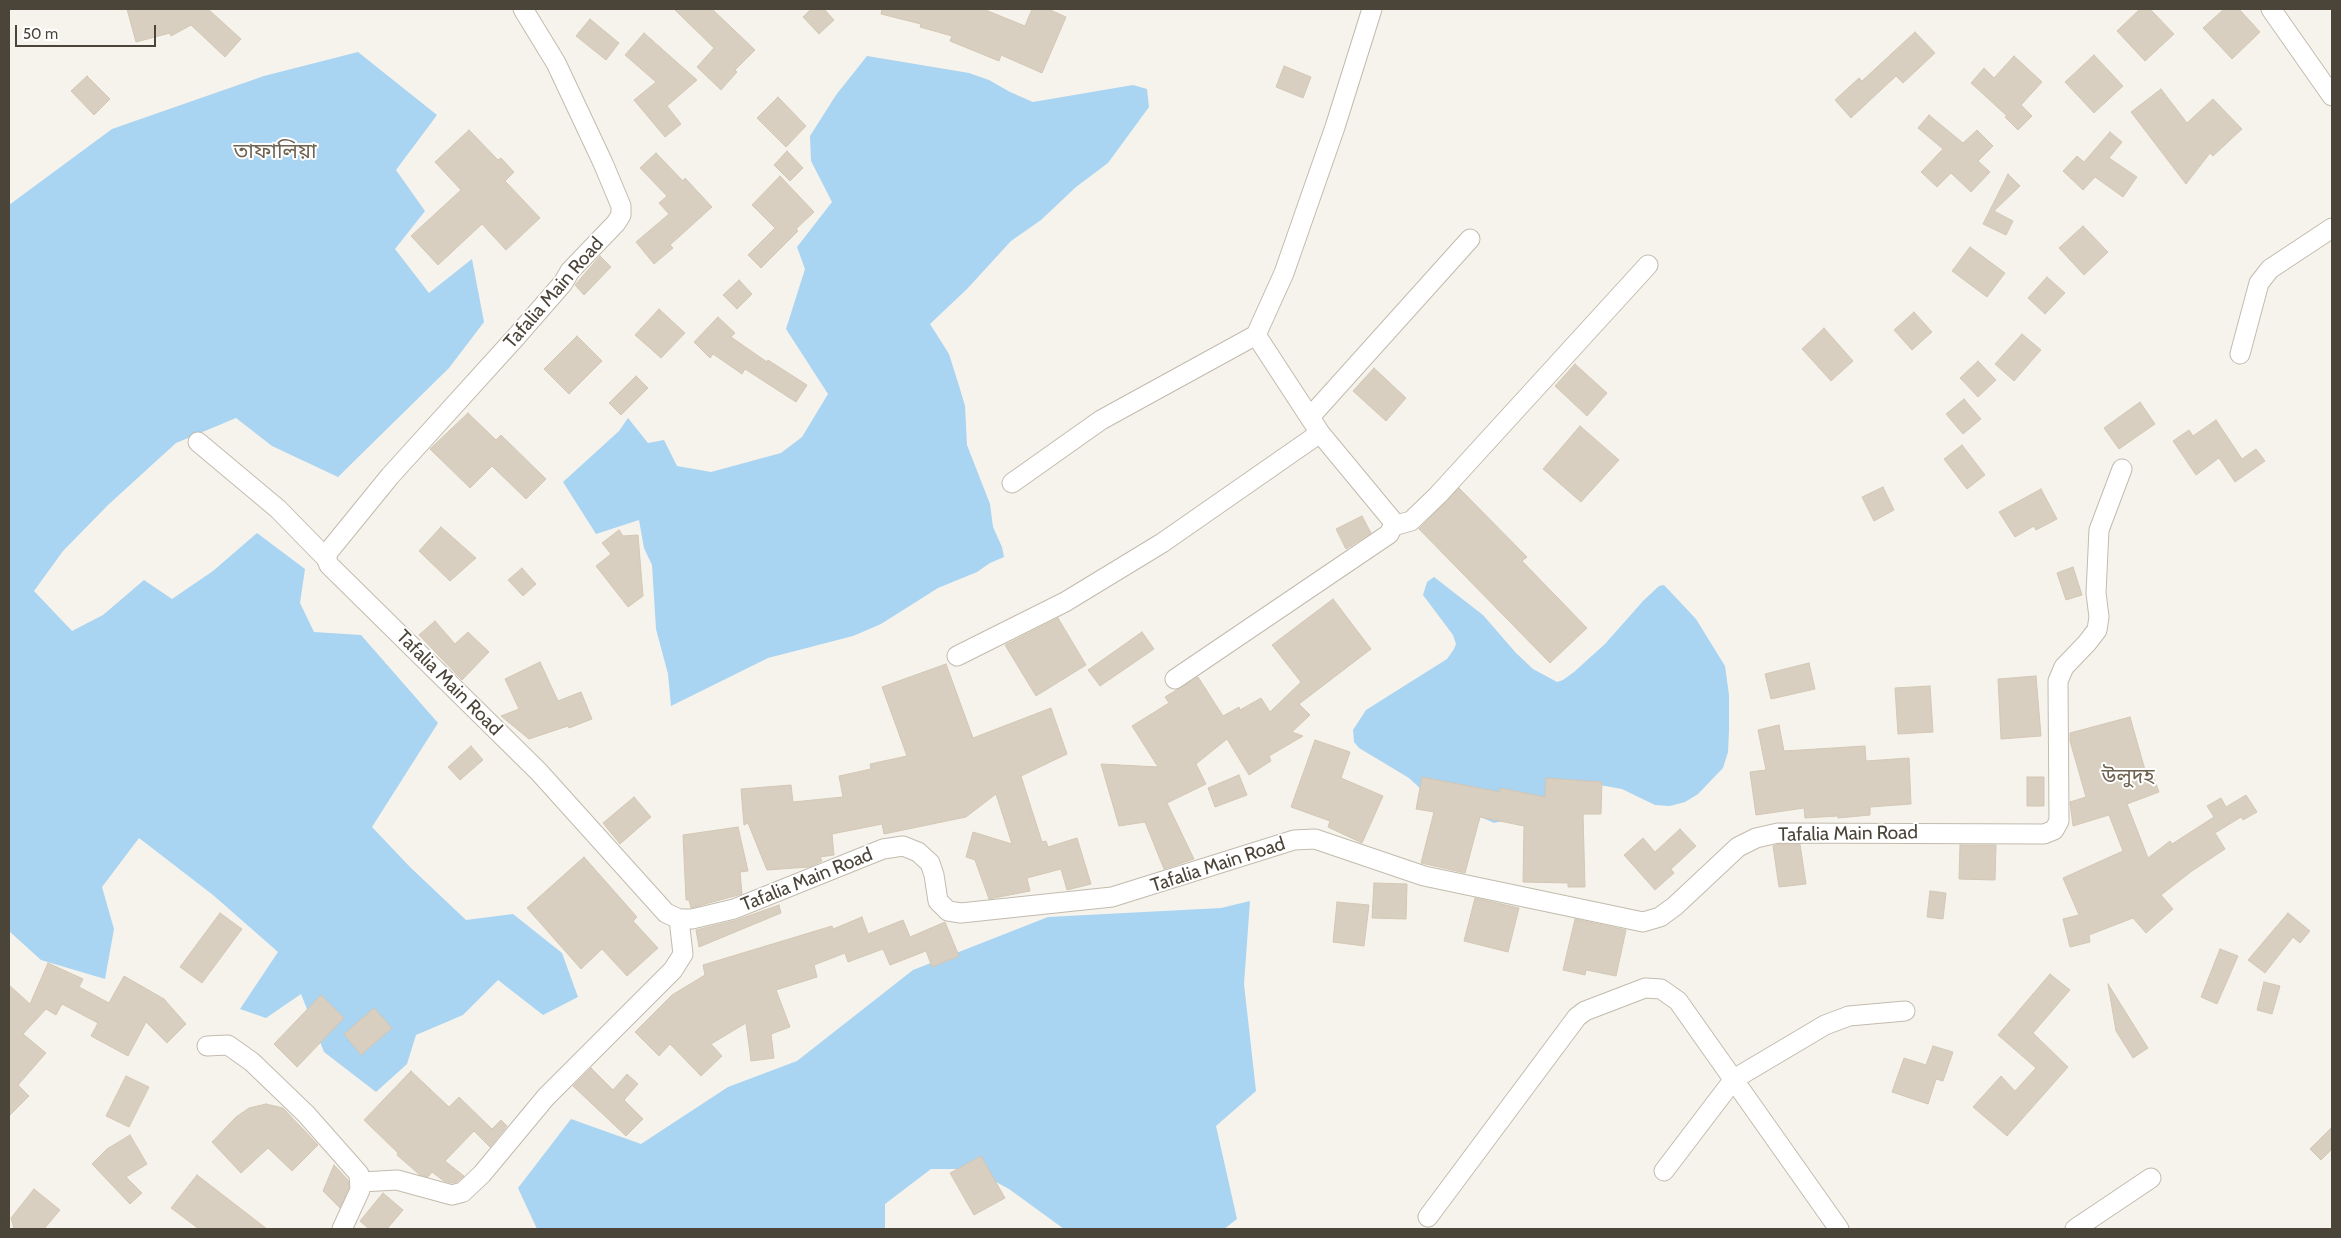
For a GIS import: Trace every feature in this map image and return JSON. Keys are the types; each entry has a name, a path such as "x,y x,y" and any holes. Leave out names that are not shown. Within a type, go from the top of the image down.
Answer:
{"street":[{"name":"Tafalia Main Road","path":"523,9 556,63 603,163 621,206 621,215 616,223 570,271 563,283 516,337 390,476 329,551 326,558 329,565 539,772 666,913 680,919 692,919 734,909 883,849 904,846 918,852 930,862 938,901 948,911 961,913 1112,897 1155,886 1294,840 1315,839 1424,876 1644,922 1660,917 1675,906 1738,847 1756,838 1778,833 2044,834 2054,830 2059,821 2058,681 2064,667 2097,630 2099,617 2096,593 2099,530 2122,469"},
{"path":"1012,483 1102,420 1256,335 1284,273 1335,127 1372,9"},
{"path":"2271,9 2332,96"},
{"path":"2240,354 2259,282 2270,269 2332,228"},
{"path":"1310,417 1470,239"},
{"path":"1393,526 1411,521 1438,495 1648,265"},
{"path":"1175,680 1389,534 1393,526 1392,520 1320,433 1256,335"},
{"path":"957,656 1065,602 1162,543 1320,433"},
{"path":"198,442 278,509 326,558"},
{"path":"361,1182 397,1180 452,1195 463,1192 482,1174 546,1097 673,970 683,954 680,919"},
{"path":"1428,1217 1577,1017 1585,1010 1645,988 1661,989 1678,1001 1839,1229"},
{"path":"1664,1171 1734,1079 1825,1025 1849,1016 1904,1011"},
{"path":"207,1046 228,1045 252,1062 337,1147 359,1174 360,1190 342,1229"},
{"path":"2075,1229 2151,1178"}],"water":[{"path":"358,52 437,115 396,170 425,211 395,249 429,293 472,259 484,322 449,368 338,477 272,446 236,418 176,443 108,505 63,551 34,591 72,631 103,615 144,580 172,599 213,571 257,533 305,569 300,603 314,632 361,635 438,723 372,827 410,867 466,920 513,914 562,953 578,997 543,1015 498,980 463,1015 416,1035 407,1064 376,1092 324,1052 301,994 266,1018 240,1009 278,952 213,895 139,838 102,887 114,929 105,979 41,960 9,931 9,205 112,129 264,76"},
{"path":"867,56 969,73 989,80 1033,102 1133,85 1147,89 1149,107 1108,163 1076,187 1041,220 1011,241 967,289 930,324 949,354 965,406 967,445 990,504 993,527 1002,547 1004,557 990,563 977,572 938,588 881,624 853,636 768,658 671,706 668,674 656,629 652,565 644,548 639,520 596,534 563,482 619,431 628,418 648,443 664,440 677,466 711,472 781,453 802,437 828,394 786,329 805,269 797,247 832,202 811,161 810,136 836,95"},
{"path":"1434,577 1483,615 1516,653 1533,669 1557,682 1574,672 1605,644 1643,601 1659,586 1664,585 1696,619 1725,666 1729,695 1729,731 1728,752 1723,768 1698,794 1685,802 1670,806 1655,805 1622,789 1594,784 1510,819 1494,823 1423,791 1409,778 1359,748 1354,742 1353,730 1366,710 1447,659 1454,649 1456,644 1453,635 1423,595 1427,582"},
{"path":"1250,901 1244,984 1256,1091 1216,1126 1237,1219 1224,1229 1064,1229 1009,1189 972,1169 931,1169 885,1204 885,1229 537,1229 518,1188 571,1119 641,1144 728,1087 797,1061 913,970 1048,917 1221,908"}],"building":[{"path":"127,9 208,9 241,39 225,57 191,25 171,36 170,33 136,42"},
{"path":"674,9 712,9 755,50 735,70 737,72 721,90 697,67 714,48"},
{"path":"811,9 824,9 834,20 819,34 803,17"},
{"path":"882,9 983,9 1025,26 1032,9 1048,9 1066,17 1042,73 1001,55 999,61 950,41 952,36 920,27 921,24 881,14"},
{"path":"2140,9 2150,9 2174,34 2145,61 2117,31"},
{"path":"2224,9 2239,9 2260,32 2232,59 2203,28"},
{"path":"590,19 619,43 606,60 576,36"},
{"path":"1915,32 1935,53 1903,83 1896,76 1851,118 1835,100 1859,78 1862,81"},
{"path":"644,33 697,80 667,106 681,124 665,137 634,100 656,82 625,55"},
{"path":"2094,55 2123,86 2094,113 2065,82"},
{"path":"2014,56 2042,82 2021,105 2032,116 2018,130 2005,117 2007,116 1971,83 1984,68 1994,78"},
{"path":"1284,66 1311,77 1303,98 1276,87"},
{"path":"87,76 110,99 94,115 71,91"},
{"path":"2161,89 2187,123 2213,99 2242,129 2213,156 2210,153 2186,184 2131,112"},
{"path":"778,97 806,126 786,147 757,118"},
{"path":"1929,115 1963,143 1977,130 1993,146 1978,161 1990,172 1971,192 1951,173 1937,187 1921,172 1943,149 1918,128"},
{"path":"469,130 498,160 501,158 514,172 505,181 540,218 506,250 482,224 438,265 411,236 461,190 435,162"},
{"path":"2110,132 2122,142 2109,158 2137,177 2123,197 2095,177 2083,190 2063,171 2077,156 2084,162"},
{"path":"787,151 803,168 790,181 774,165"},
{"path":"656,153 683,181 685,178 712,207 670,245 673,248 654,264 636,242 669,214 659,203 667,196 640,168"},
{"path":"2008,174 2020,186 1994,211 2013,221 2006,235 1983,224"},
{"path":"780,176 814,212 761,268 748,255 775,228 752,205"},
{"path":"2083,226 2108,252 2084,275 2059,248"},
{"path":"1970,247 2005,273 1987,297 1952,271"},
{"path":"600,256 611,267 584,295 575,285"},
{"path":"2047,277 2065,293 2045,314 2028,298"},
{"path":"739,280 752,294 737,309 723,295"},
{"path":"659,309 685,333 661,358 635,335"},
{"path":"1914,312 1932,332 1912,350 1894,330"},
{"path":"718,317 735,333 731,337 767,362 768,360 807,385 796,402 745,369 742,374 713,354 710,358 694,342"},
{"path":"1824,328 1853,361 1831,381 1802,349"},
{"path":"2022,334 2041,350 2014,381 1995,364"},
{"path":"577,336 602,361 569,394 544,369"},
{"path":"1978,361 1996,380 1978,397 1960,378"},
{"path":"1575,364 1607,393 1587,416 1555,386"},
{"path":"1374,368 1406,398 1386,421 1353,391"},
{"path":"636,376 648,388 621,415 609,403"},
{"path":"1964,399 1981,419 1963,434 1946,414"},
{"path":"2140,402 2155,424 2119,449 2104,428"},
{"path":"468,413 496,440 501,435 546,479 526,499 492,466 470,488 430,449"},
{"path":"2216,420 2242,459 2256,449 2265,461 2235,482 2219,458 2196,475 2173,441 2189,430 2193,436"},
{"path":"1580,426 1619,460 1581,502 1543,469"},
{"path":"1962,445 1985,475 1967,489 1944,459"},
{"path":"1883,487 1894,510 1874,521 1862,497"},
{"path":"1459,488 1527,557 1522,561 1587,628 1550,663 1419,529"},
{"path":"2041,489 2057,519 2036,530 2034,526 2015,537 1999,512"},
{"path":"1362,516 1371,533 1346,549 1336,529"},
{"path":"441,527 476,558 450,581 419,551"},
{"path":"619,530 623,536 638,535 643,596 628,607 596,566 611,554 602,543"},
{"path":"2073,567 2082,595 2066,600 2057,573"},
{"path":"522,568 536,584 523,596 508,580"},
{"path":"1333,599 1371,649 1299,704 1310,715 1292,732 1303,736 1269,756 1271,761 1249,775 1227,739 1196,764 1206,784 1167,803 1194,859 1164,869 1145,822 1119,826 1101,764 1158,767 1132,726 1169,703 1165,697 1198,677 1223,716 1239,707 1240,710 1261,698 1270,712 1301,682 1272,645"},
{"path":"1058,618 1086,665 1036,696 1005,645"},
{"path":"435,621 455,644 468,632 489,652 462,680 419,635"},
{"path":"1142,632 1154,649 1100,686 1088,670"},
{"path":"540,662 558,701 581,692 592,719 569,728 568,726 529,739 501,716 519,709 505,679"},
{"path":"1809,663 1815,689 1771,699 1765,674"},
{"path":"946,664 973,738 1051,708 1067,754 1021,776 1042,842 1046,841 1048,847 1077,838 1091,884 1067,890 1061,869 1027,878 1030,891 989,899 975,860 966,857 973,832 1012,844 996,794 966,817 884,834 882,824 832,834 834,855 820,857 822,861 809,867 767,870 748,823 744,825 741,789 791,785 793,802 843,797 839,776 871,769 870,764 907,756 882,687"},
{"path":"2036,676 2041,736 2001,739 1998,679"},
{"path":"1930,686 1933,732 1898,734 1895,688"},
{"path":"2130,717 2145,770 2150,768 2159,792 2127,804 2148,858 2170,841 2172,844 2214,817 2207,806 2221,798 2226,807 2246,795 2257,812 2243,820 2241,817 2215,833 2225,849 2161,895 2173,909 2146,933 2133,918 2089,935 2090,942 2070,947 2063,919 2079,915 2063,878 2123,851 2109,815 2073,826 2070,802 2086,797 2070,741 2070,733"},
{"path":"1779,725 1784,751 1865,746 1866,761 1909,758 1911,804 1870,807 1870,815 1838,818 1838,816 1805,818 1804,808 1756,815 1750,772 1766,770 1758,730"},
{"path":"1315,740 1350,752 1341,778 1383,796 1362,843 1328,827 1330,821 1291,807"},
{"path":"471,746 483,760 460,780 448,767"},
{"path":"1239,775 1247,795 1215,807 1208,788"},
{"path":"1422,777 1500,792 1500,788 1545,797 1546,778 1602,782 1601,814 1583,814 1585,887 1568,887 1568,883 1523,882 1524,826 1480,817 1465,873 1421,863 1434,812 1416,809"},
{"path":"2027,777 2044,777 2044,806 2027,806"},
{"path":"634,797 651,817 620,844 603,823"},
{"path":"738,827 748,871 740,872 742,894 691,908 689,900 686,900 683,835"},
{"path":"1680,829 1696,846 1671,869 1674,873 1655,890 1624,855 1643,838 1655,852"},
{"path":"1779,844 1800,844 1806,884 1779,887 1773,846"},
{"path":"1960,845 1996,845 1995,880 1959,879"},
{"path":"584,857 637,917 633,921 658,948 627,976 602,949 581,969 527,908"},
{"path":"1374,883 1407,884 1406,919 1372,918"},
{"path":"1930,891 1946,893 1943,919 1927,917"},
{"path":"1475,898 1519,908 1508,952 1464,941"},
{"path":"1337,902 1369,905 1364,946 1333,942"},
{"path":"779,905 781,913 699,947 696,930 737,920"},
{"path":"220,913 242,929 202,983 180,967"},
{"path":"2288,913 2310,931 2300,943 2293,937 2265,973 2248,960"},
{"path":"862,917 868,934 903,920 910,937 945,922 959,956 932,967 926,951 890,965 883,949 848,962 845,953 814,965 817,977 776,990 790,1027 771,1034 774,1058 751,1061 746,1023 711,1044 722,1056 701,1076 670,1044 659,1056 635,1032 672,995 705,975 703,965 832,926 833,929"},
{"path":"1575,919 1626,930 1616,976 1586,970 1585,975 1563,970"},
{"path":"2220,949 2238,956 2217,1004 2201,997"},
{"path":"48,963 83,979 79,987 109,1003 124,976 164,999 186,1024 167,1043 146,1022 128,1056 91,1036 98,1023 62,1004 56,1015 46,1009 23,1034 46,1053 18,1085 29,1096 9,1116 9,985 30,1004"},
{"path":"2050,974 2070,990 2033,1033 2068,1067 2007,1136 1973,1107 2001,1076 2015,1091 2036,1068 1998,1035"},
{"path":"2264,982 2280,986 2272,1014 2257,1010"},
{"path":"2108,984 2148,1048 2133,1058 2116,1031"},
{"path":"321,995 344,1018 297,1067 274,1044"},
{"path":"374,1008 392,1028 361,1055 344,1034"},
{"path":"1933,1046 1953,1052 1943,1081 1936,1079 1928,1104 1892,1092 1904,1058 1926,1065"},
{"path":"591,1068 613,1090 627,1074 638,1084 624,1100 643,1119 626,1136 573,1086"},
{"path":"411,1071 449,1107 459,1097 492,1129 501,1120 507,1126 490,1147 474,1131 445,1161 464,1176 457,1182 444,1181 432,1172 428,1177 420,1175 397,1155 398,1153 364,1120"},
{"path":"126,1076 149,1087 129,1127 106,1116"},
{"path":"266,1104 283,1108 318,1145 292,1171 268,1148 241,1173 212,1142 236,1117 249,1108"},
{"path":"2332,1127 2332,1149 2321,1160 2310,1149"},
{"path":"130,1135 147,1164 126,1177 142,1193 130,1204 92,1164 107,1149"},
{"path":"981,1156 1005,1198 974,1215 950,1173"},
{"path":"334,1165 348,1180 349,1187 340,1208 323,1191"},
{"path":"197,1175 267,1229 199,1229 171,1208"},
{"path":"34,1189 60,1210 44,1229 14,1229 11,1218"},
{"path":"383,1193 403,1210 387,1229 369,1229 360,1221"}],"district":[{"name":"তাফালিয়া","path":"275,152"},
{"name":"উলুদহ","path":"2128,777"}]}
